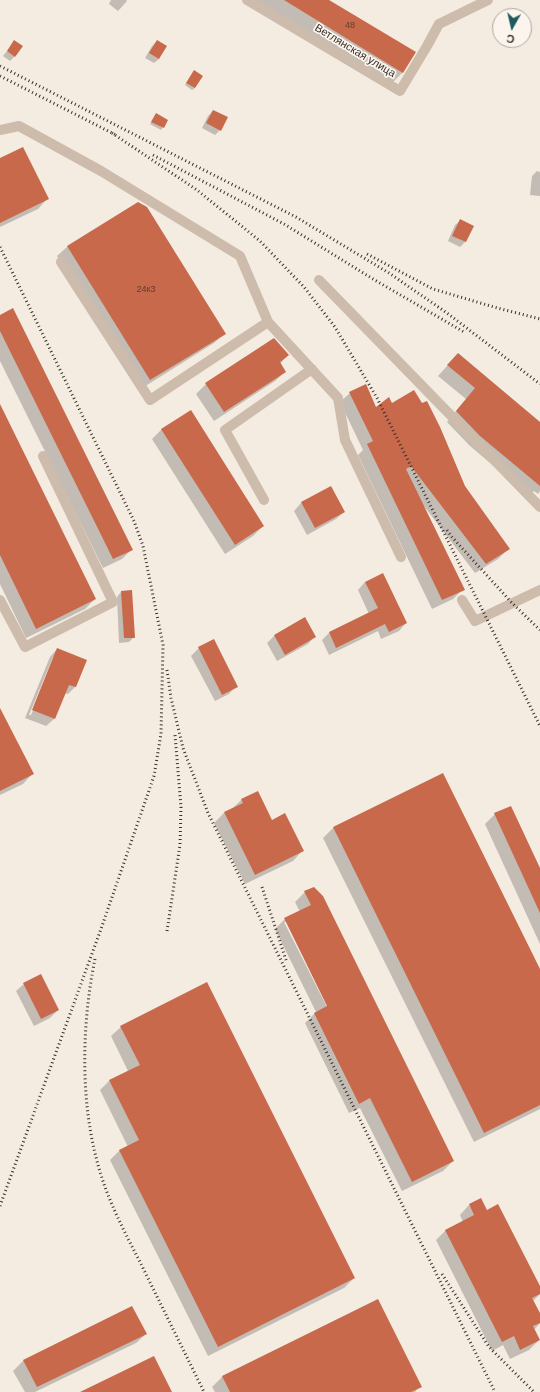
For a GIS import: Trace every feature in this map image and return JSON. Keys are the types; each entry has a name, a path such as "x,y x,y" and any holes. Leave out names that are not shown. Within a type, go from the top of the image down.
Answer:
{"street":[{"name":"Ветлянская улица","path":"247,0 400,91 428,46 439,24 488,0"},
{"path":"0,130 19,126 102,171 240,256 268,322 338,398 345,440 401,557"},
{"path":"61,262 150,400 268,322"},
{"path":"319,280 540,507"},
{"path":"264,500 224,430 312,369"},
{"path":"0,600 3,612 25,647 112,602 43,456"},
{"path":"462,600 475,621 540,590"}],"building":[{"path":"284,0 329,0 416,52 403,73"},
{"path":"14,40 23,46 15,57 7,51"},
{"path":"157,40 167,46 159,59 149,53"},
{"path":"194,70 203,76 195,88 186,83"},
{"path":"213,110 228,117 221,131 206,123"},
{"path":"156,113 168,120 164,128 151,122"},
{"path":"23,147 49,199 0,223 0,158"},
{"path":"138,202 147,207 226,334 150,380 67,246"},
{"path":"460,219 474,226 466,242 452,236"},
{"path":"13,308 133,550 113,559 0,331 0,315"},
{"path":"274,338 289,355 280,362 286,372 224,412 205,383"},
{"path":"458,353 540,422 540,486 480,436 456,411 475,388 447,365"},
{"path":"366,384 376,407 389,397 392,403 414,390 422,403 427,401 440,427 465,486 510,549 486,564 411,466 406,469 465,590 442,600 367,444 373,441 349,392"},
{"path":"0,404 96,599 36,629 0,555"},
{"path":"191,410 264,526 235,545 161,429"},
{"path":"331,486 345,512 315,528 301,502"},
{"path":"383,573 407,623 389,632 385,624 336,648 329,632 378,608 365,582"},
{"path":"132,590 135,638 124,638 121,591"},
{"path":"305,617 316,637 285,655 274,635"},
{"path":"214,639 238,687 222,695 198,647"},
{"path":"57,648 87,660 76,687 69,685 55,719 32,710"},
{"path":"0,708 34,774 0,791"},
{"path":"443,773 540,969 540,1105 484,1133 333,827"},
{"path":"258,791 272,820 285,813 304,851 255,875 224,812 243,803 241,799"},
{"path":"511,806 540,868 540,913 494,813"},
{"path":"314,887 323,896 454,1161 412,1182 370,1098 359,1104 314,1013 327,1006 284,918 311,905 304,891"},
{"path":"41,974 59,1010 41,1019 23,983"},
{"path":"207,982 355,1278 218,1347 119,1150 139,1140 109,1080 140,1065 120,1026"},
{"path":"481,1198 487,1210 498,1204 540,1286 540,1294 532,1298 540,1313 540,1323 533,1326 540,1340 520,1350 514,1336 502,1342 445,1230 474,1215 469,1204"},
{"path":"378,1299 422,1387 411,1392 230,1392 222,1376"},
{"path":"132,1306 147,1334 37,1387 23,1360"},
{"path":"154,1356 172,1392 80,1392"}],"railway":[{"path":"0,66 296,217 389,273 447,313 540,384"},
{"path":"0,76 116,135"},
{"path":"112,133 197,190 260,241 304,287 335,327 377,398 540,726"},
{"path":"153,155 284,224 373,279 464,332"},
{"path":"0,247 134,521 143,546 163,645 161,734 154,776 101,929 0,1206"},
{"path":"367,254 433,289 540,319"},
{"path":"447,530 512,603 540,630"},
{"path":"167,670 171,698 183,748 208,813 495,1392"},
{"path":"167,931 180,845 181,807 175,735"},
{"path":"262,887 287,963"},
{"path":"95,959 87,1008 85,1034 85,1086 97,1161 105,1188 116,1214 204,1392"},
{"path":"442,1274 489,1347 534,1392"}]}
